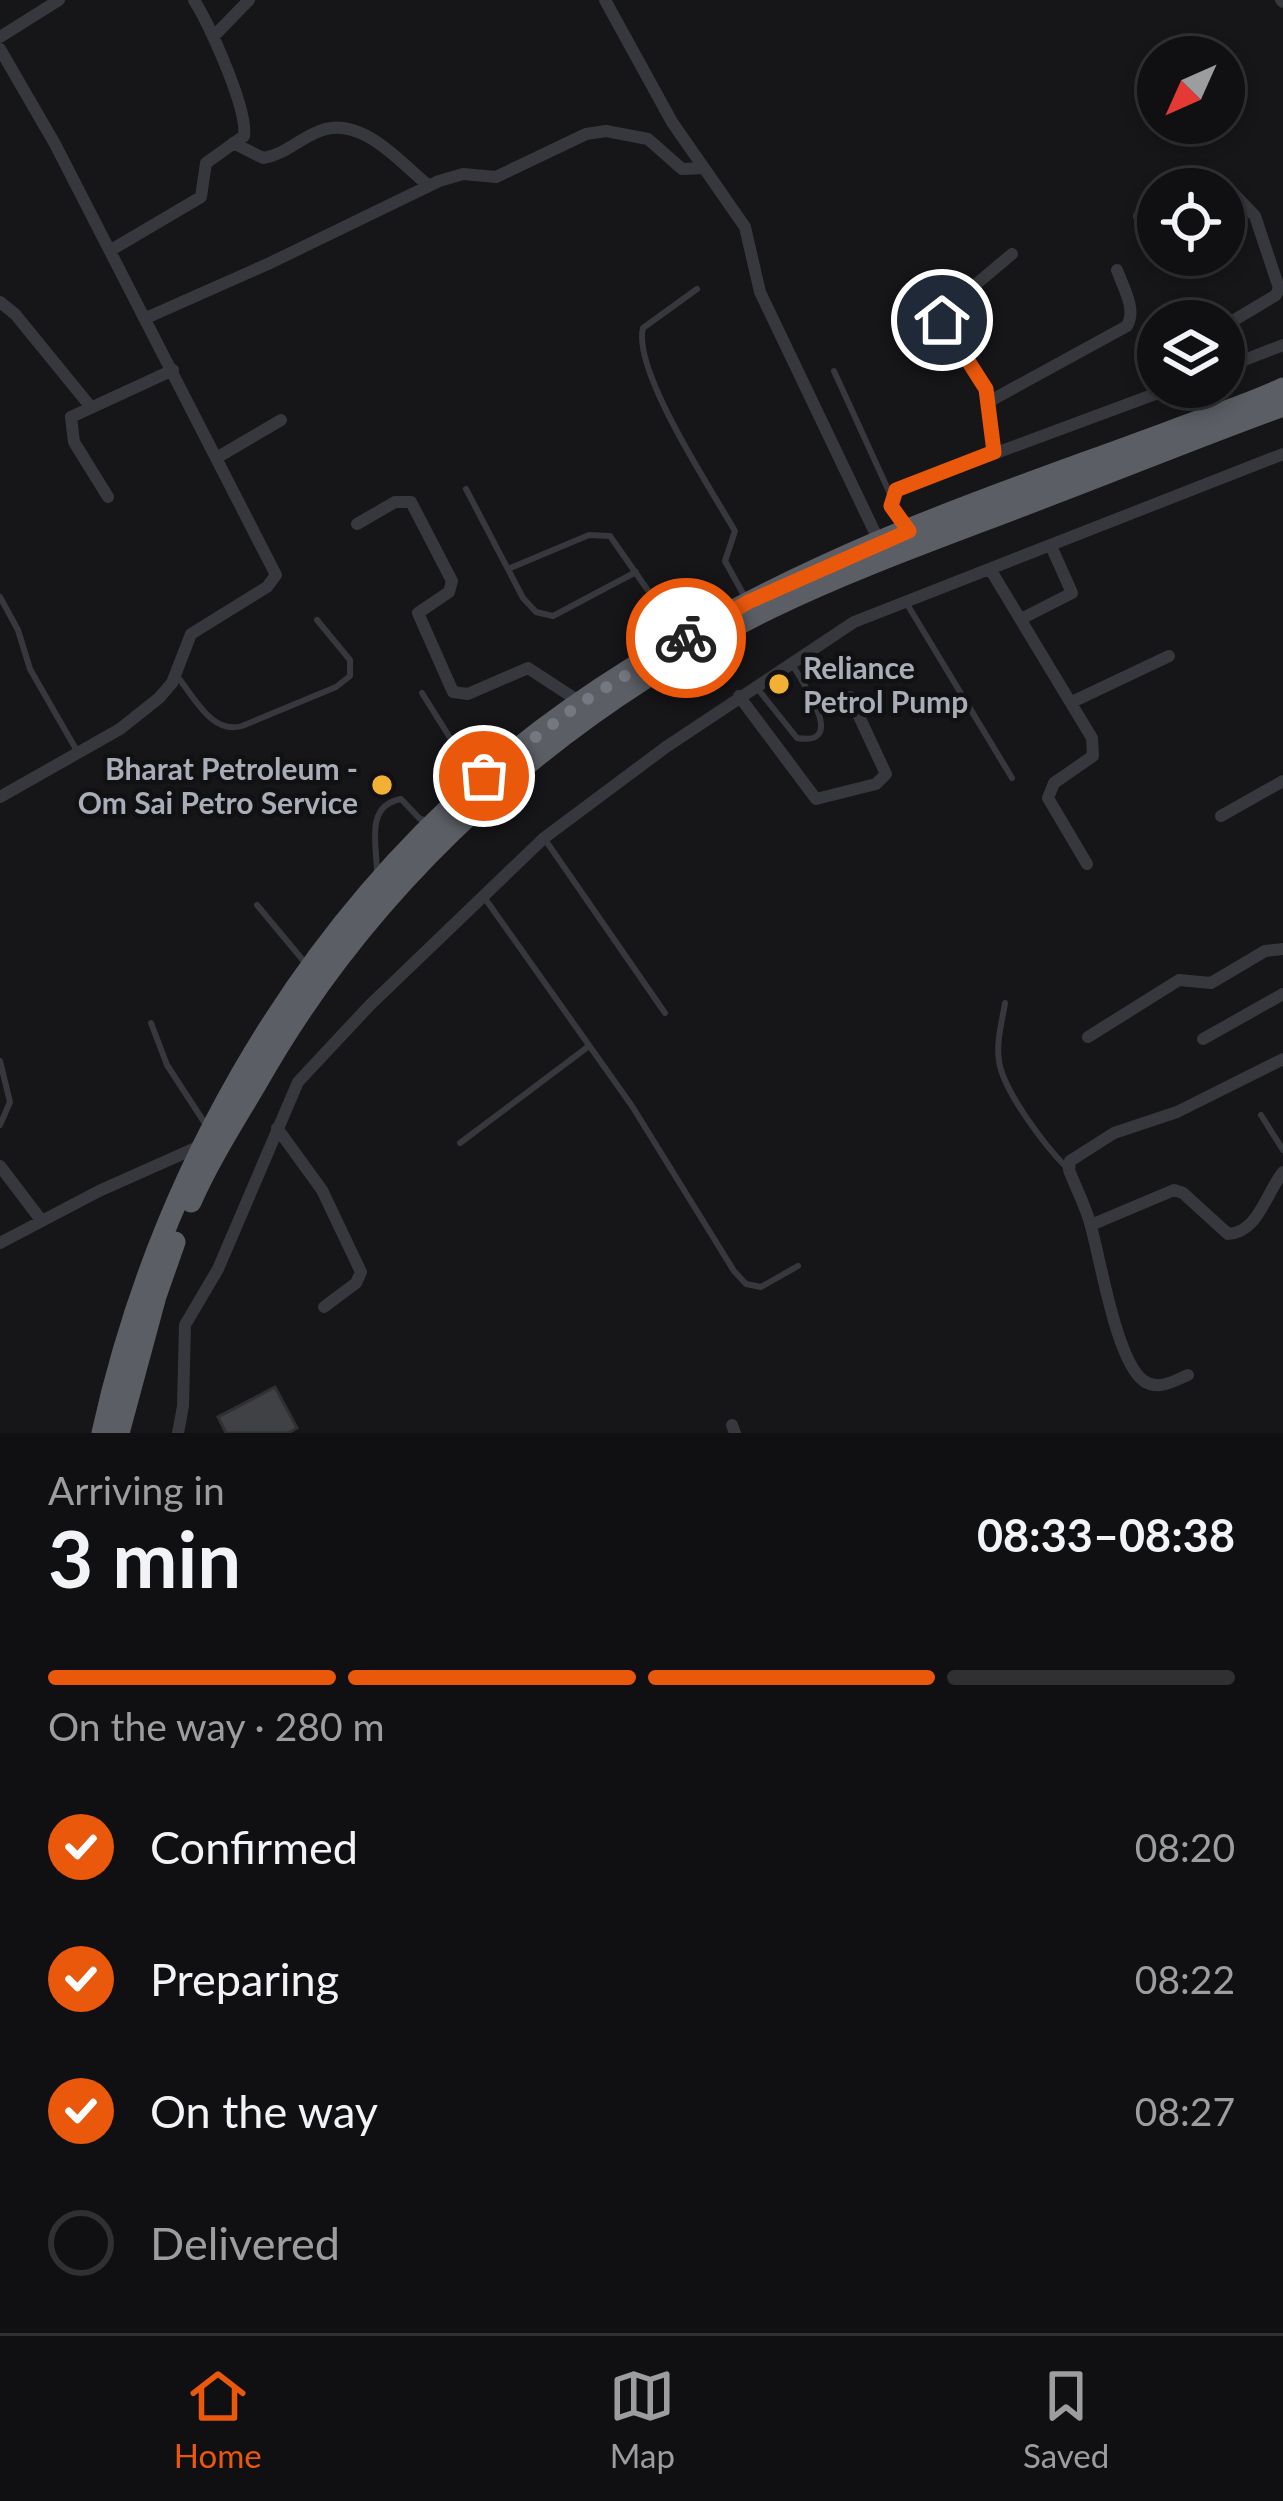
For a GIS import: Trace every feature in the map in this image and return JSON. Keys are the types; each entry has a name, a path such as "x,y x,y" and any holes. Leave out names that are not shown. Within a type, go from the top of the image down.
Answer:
{"highway":[{"path":"102,1433 142,1288 205,1138 310,968 376,886 484,776 581,703 748,602 879,541 1283,388"},
{"path":"119,1433 156,1295 200,1180 275,1051 368,922 432,850 499,788 600,711 689,652 765,611 879,561 1283,406"}],"street":[{"path":"0,37 58,0"},
{"path":"111,250 194,203 203,189 206,163 244,136 244,123 214,37 194,0"},
{"path":"214,37 249,0"},
{"path":"605,0 672,122 745,226 760,292 879,541"},
{"path":"0,49 111,250 276,575 267,587 191,634 166,692 127,724 0,796"},
{"path":"233,143 272,157 319,130 352,129 429,186"},
{"path":"146,318 429,186 463,174 496,177 596,131 639,136 674,166 704,168"},
{"path":"1245,204 1253,212 1279,288 1276,295 1245,314"},
{"path":"994,452 990,401 981,377 944,326 943,314 1012,254"},
{"path":"990,401 1127,326 1130,308 1117,270"},
{"path":"0,302 90,406"},
{"path":"1245,360 1283,345"},
{"path":"107,497 70,431 71,417 173,370"},
{"path":"909,531 891,506 891,496 905,485 1137,400"},
{"path":"218,457 281,420"},
{"path":"178,1433 185,1325 218,1269 287,1100 312,1065 544,838 585,803 854,622 1283,454"},
{"path":"357,524 394,502 411,502 452,581 449,592 418,613 453,692 468,694 528,668 581,703"},
{"path":"1021,619 1072,593 1051,546"},
{"path":"990,568 1092,738 1093,757 1054,783 1048,798 1087,864"},
{"path":"1072,702 1169,656"},
{"path":"739,696 815,799 875,784 886,774 850,697"},
{"path":"1221,816 1283,781"},
{"path":"1088,1037 1179,980 1211,983 1280,944"},
{"path":"1203,1039 1283,994"},
{"path":"1188,1375 1154,1386 1138,1375 1107,1297 1091,1225 1070,1170 1076,1154 1114,1133 1177,1112 1283,1059"},
{"path":"277,1128 322,1190 361,1271 356,1283 324,1307"},
{"path":"0,1243 205,1138"},
{"path":"0,1166 41,1220"},
{"path":"1091,1225 1174,1190 1228,1234 1238,1234 1251,1224 1283,1172"}],"lane":[{"path":"697,289 643,328 641,348 660,398 735,531 725,562 748,602"},
{"path":"834,371 891,496"},
{"path":"466,489 529,606 545,616 562,612 635,572"},
{"path":"508,568 602,533 616,542 682,640"},
{"path":"0,597 18,630 29,669 77,751"},
{"path":"905,601 1012,778"},
{"path":"175,674 216,724 231,730 242,726 336,687 350,676 350,660 317,620"},
{"path":"755,685 788,732 796,738 815,737 823,719 791,661"},
{"path":"422,693 457,748 484,776"},
{"path":"376,886 377,814 389,801 401,799 420,819 435,822"},
{"path":"544,838 665,1013"},
{"path":"484,897 589,1046 734,1271 746,1284 761,1287 798,1266"},
{"path":"257,905 310,968"},
{"path":"1005,1003 999,1036 1001,1072 1045,1144 1070,1170"},
{"path":"151,1023 205,1138"},
{"path":"460,1143 589,1046"},
{"path":"0,1061 10,1102 0,1125"},
{"path":"1261,1115 1283,1150"}],"building":[{"path":"275,1387 297,1428 288,1433 226,1433 218,1417"}],"way so far":[{"path":"484,776 581,703 686,638"}],"place":[{"name":"Reliance Petrol Pump","path":"779,684"},
{"name":"Bharat Petroleum - Om Sai Petro Service","path":"382,785"}],"route":[{"path":"686,638 748,602 909,531 891,506 896,490 994,452 986,389 942,320"}]}
